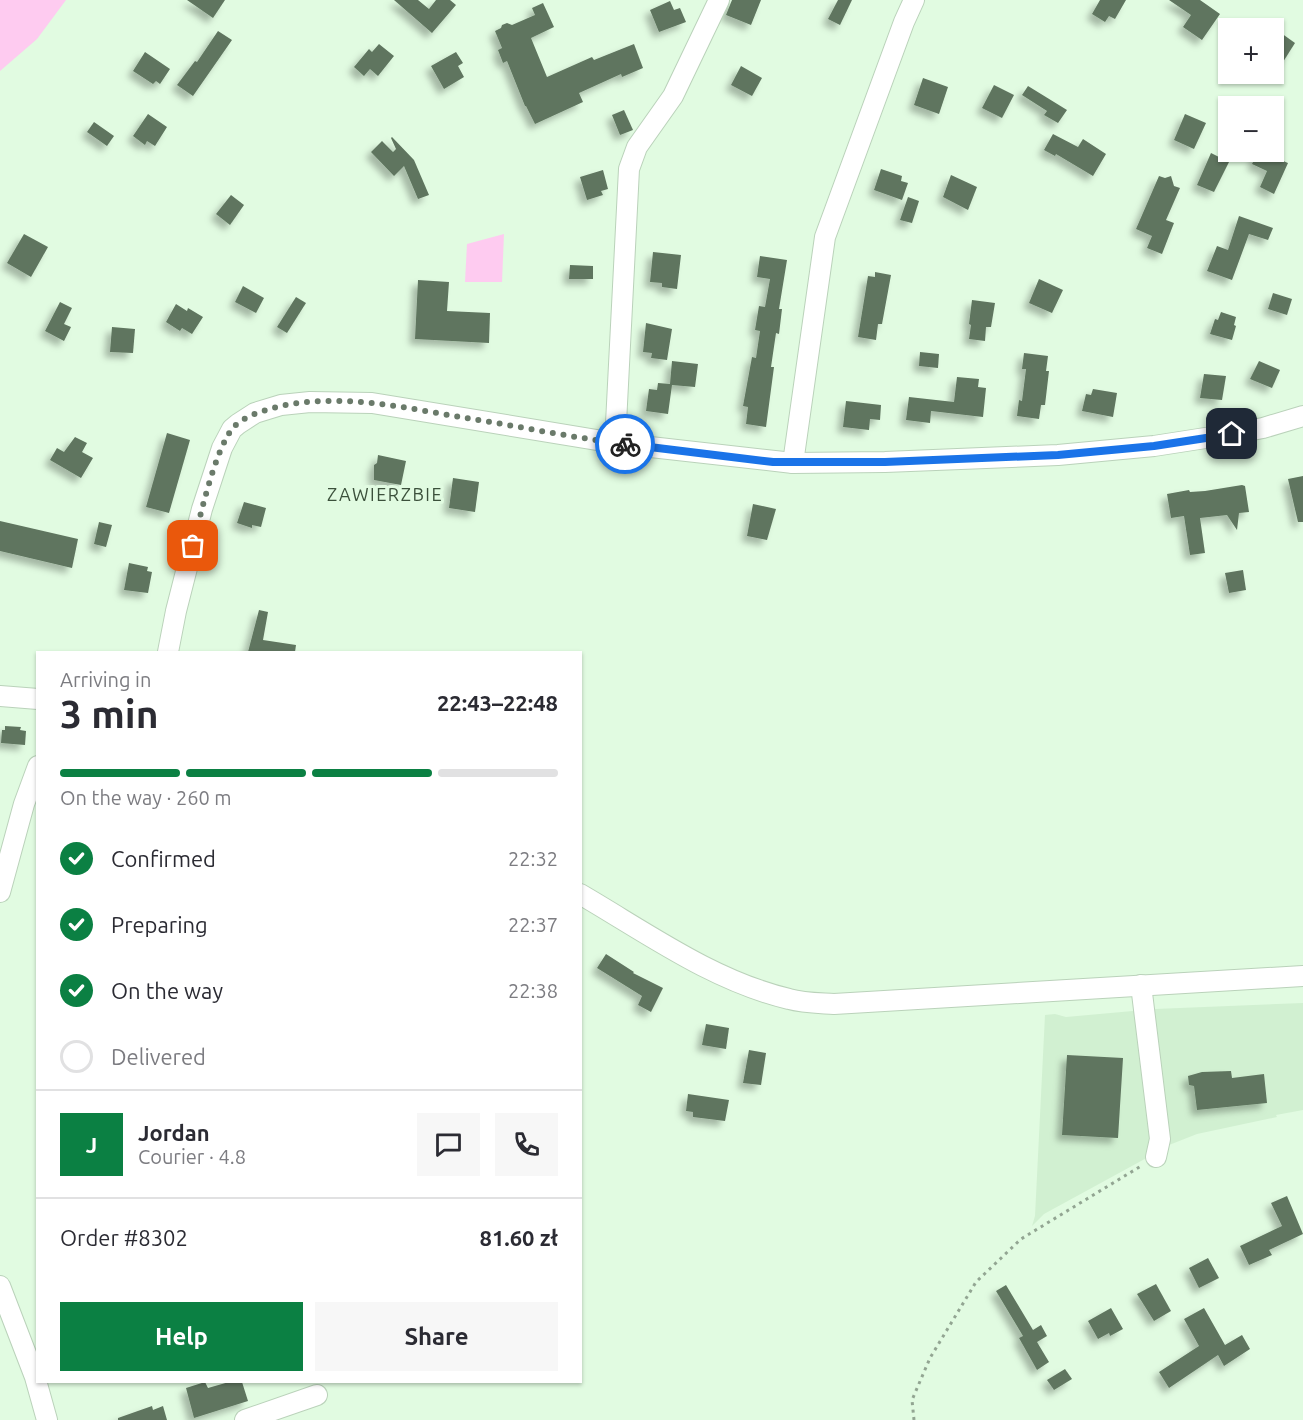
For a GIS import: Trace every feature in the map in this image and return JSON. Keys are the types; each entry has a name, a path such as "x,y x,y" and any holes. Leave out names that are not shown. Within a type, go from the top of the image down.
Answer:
{"street":[{"path":"615,443 629,169 637,147 673,96 719,0"},
{"path":"793,464 825,237 914,0"},
{"path":"168,651 202,509 222,448 232,429 255,414 281,405 310,402 372,403 615,443 793,464 1069,454 1154,446 1232,434 1263,428 1303,416"},
{"path":"0,696 36,699"},
{"path":"0,892 24,804 36,771"},
{"path":"582,895 707,969 747,987 791,1000 834,1004 1303,976"},
{"path":"1141,985 1160,1138 1156,1157"},
{"path":"0,1286 36,1381"},
{"path":"37,1383 47,1420"},
{"path":"244,1420 317,1395"}],"path":[{"path":"914,1420 912,1400 930,1358 976,1282 1021,1239 1156,1157"}],"shaded area":[{"path":"0,0 66,0 37,39 0,71"},
{"path":"504,234 502,282 465,282 467,244"},
{"path":"1303,1003 1303,1110 1197,1134 1164,1147 1044,1214 1032,1226 1035,1216 1045,1015 1055,1014 1066,1017 1155,1009"}],"building":[{"path":"187,0 225,0 213,18"},
{"path":"394,0 418,0 429,9 436,0 450,0 456,5 432,33"},
{"path":"732,0 761,0 751,25 726,15"},
{"path":"838,0 852,0 840,25 828,19"},
{"path":"1100,0 1126,0 1115,19 1109,16 1105,22 1092,14"},
{"path":"1169,0 1200,0 1220,14 1202,40 1183,27 1191,15"},
{"path":"670,1 674,10 680,8 686,22 659,32 650,10"},
{"path":"543,3 554,27 531,38 547,77 592,57 594,60 634,44 643,68 622,77 621,74 579,93 583,102 535,124 525,106 507,61 503,63 498,50 502,48 495,31 507,23 512,25 535,15 532,8"},
{"path":"218,31 232,40 193,96 177,85 195,61 197,62"},
{"path":"1284,35 1295,43 1284,60"},
{"path":"379,44 394,56 378,76 370,69 364,76 354,67 369,49 372,52"},
{"path":"145,52 170,69 160,84 156,81 153,84 133,71"},
{"path":"456,52 463,63 458,66 464,77 444,89 431,66"},
{"path":"741,66 762,78 752,96 731,85"},
{"path":"923,78 948,87 939,114 914,105"},
{"path":"994,85 1014,95 1002,118 982,108"},
{"path":"1028,86 1067,110 1058,123 1044,115 1047,111 1022,95"},
{"path":"624,110 633,130 620,135 612,115"},
{"path":"148,114 167,127 155,146 147,141 145,145 133,136"},
{"path":"1185,114 1206,123 1194,149 1174,140"},
{"path":"94,122 114,136 107,146 87,132"},
{"path":"1053,134 1078,147 1083,139 1106,154 1093,176 1056,154 1055,156 1044,150"},
{"path":"392,137 414,160 429,195 418,199 404,166 394,176 371,152 382,141 393,152 396,149"},
{"path":"1211,153 1218,156 1218,162 1229,162 1214,192 1197,185"},
{"path":"1253,162 1288,163 1274,194 1260,187 1267,171 1252,164"},
{"path":"881,169 902,176 901,181 908,183 902,200 874,190"},
{"path":"603,170 608,189 601,191 603,195 587,200 580,177"},
{"path":"951,175 977,187 968,210 943,197"},
{"path":"1159,176 1165,178 1171,176 1174,186 1180,188 1166,220 1174,223 1162,254 1147,248 1152,236 1136,229"},
{"path":"231,195 244,205 230,225 216,214"},
{"path":"908,197 919,201 912,223 900,220"},
{"path":"1239,216 1273,228 1268,240 1249,234 1232,280 1207,271 1217,246 1228,250"},
{"path":"24,234 48,247 31,277 7,263"},
{"path":"653,252 681,255 677,289 662,287 662,283 650,282"},
{"path":"760,256 787,260 779,309 782,309 779,334 776,333 771,367 774,367 766,427 746,424 748,407 743,406 752,357 756,358 760,331 755,330 759,306 765,307 770,279 757,277"},
{"path":"570,265 593,266 593,279 569,279"},
{"path":"875,272 891,275 882,324 878,324 876,340 858,337 868,276 875,277"},
{"path":"1039,279 1063,290 1052,313 1029,303"},
{"path":"418,280 449,282 447,311 490,313 489,343 415,339"},
{"path":"243,286 264,298 256,313 235,302"},
{"path":"1273,293 1292,299 1287,315 1268,309"},
{"path":"296,297 306,303 287,333 277,327"},
{"path":"972,300 995,303 991,327 986,327 985,341 969,339"},
{"path":"60,302 72,308 64,324 71,327 64,341 45,331"},
{"path":"176,304 203,317 192,334 182,328 180,331 166,322"},
{"path":"1221,312 1236,317 1232,340 1210,334 1215,319 1218,320"},
{"path":"646,323 672,329 667,360 651,358 652,353 643,352"},
{"path":"112,327 135,329 133,353 110,352"},
{"path":"920,352 939,354 938,368 919,366"},
{"path":"1024,353 1048,356 1046,371 1049,371 1045,405 1041,405 1039,419 1017,416 1019,400 1022,401 1026,369 1022,369"},
{"path":"672,361 698,364 695,387 672,385 668,414 646,411 649,389 657,390 658,383 670,384"},
{"path":"1259,361 1280,370 1272,388 1250,379"},
{"path":"1204,374 1226,376 1222,400 1200,398"},
{"path":"957,377 979,379 978,387 986,388 983,417 931,411 930,423 906,420 909,397 954,402"},
{"path":"1093,389 1117,393 1113,417 1082,411 1086,394 1091,395"},
{"path":"846,401 881,405 880,420 870,419 869,430 843,427"},
{"path":"167,433 190,440 169,513 146,507"},
{"path":"75,437 87,443 82,452 93,458 81,478 50,460 57,448 64,452"},
{"path":"378,455 406,461 401,485 374,480 374,465 377,463"},
{"path":"1303,476 1303,522 1298,522 1288,479"},
{"path":"453,478 479,482 475,512 449,508"},
{"path":"1245,486 1249,512 1239,513 1237,530 1227,515 1200,518 1205,553 1190,555 1184,516 1171,518 1167,494"},
{"path":"244,502 266,508 261,527 252,525 252,528 237,523"},
{"path":"753,504 776,509 767,540 747,536"},
{"path":"0,521 78,539 72,568 0,551"},
{"path":"99,522 112,525 106,547 94,544"},
{"path":"129,563 148,567 147,571 152,572 148,593 124,590"},
{"path":"1243,570 1246,590 1229,593 1225,573"},
{"path":"259,610 268,612 263,640 296,645 295,651 248,651"},
{"path":"5,726 21,727 20,730 26,731 25,745 1,743 2,730 5,730"},
{"path":"606,954 633,973 663,988 651,1012 638,1005 642,996 597,968"},
{"path":"706,1024 729,1028 726,1049 702,1045"},
{"path":"749,1050 766,1053 761,1085 743,1083"},
{"path":"1067,1055 1123,1058 1118,1138 1062,1135"},
{"path":"1231,1071 1232,1078 1264,1074 1267,1103 1197,1110 1194,1086 1189,1085 1188,1076 1202,1072"},
{"path":"688,1094 729,1100 725,1121 693,1117 693,1112 686,1111"},
{"path":"1287,1196 1303,1234 1269,1250 1272,1255 1249,1265 1240,1246 1282,1226 1271,1203"},
{"path":"1208,1258 1219,1278 1199,1288 1189,1268"},
{"path":"1156,1284 1171,1311 1154,1321 1137,1294"},
{"path":"1006,1285 1033,1330 1041,1325 1047,1336 1037,1342 1049,1362 1037,1370 1019,1338 1023,1336 996,1291"},
{"path":"1111,1308 1123,1329 1098,1339 1088,1321"},
{"path":"1204,1308 1225,1345 1242,1335 1250,1349 1224,1366 1218,1355 1169,1388 1159,1372 1199,1346 1184,1319"},
{"path":"1065,1369 1072,1379 1054,1390 1047,1380"},
{"path":"202,1383 206,1383 208,1388 226,1383 242,1383 248,1401 194,1418 186,1388"},
{"path":"152,1406 153,1410 163,1406 167,1420 118,1420 118,1418"}],"way so far":[{"path":"193,546 202,509 222,448 232,429 255,414 281,405 310,402 372,403 625,444"}],"district":[{"name":"ZAWIERZBIE","path":"385,494"}],"route":[{"path":"625,444 793,464 1058,455 1154,446 1232,434"}]}
